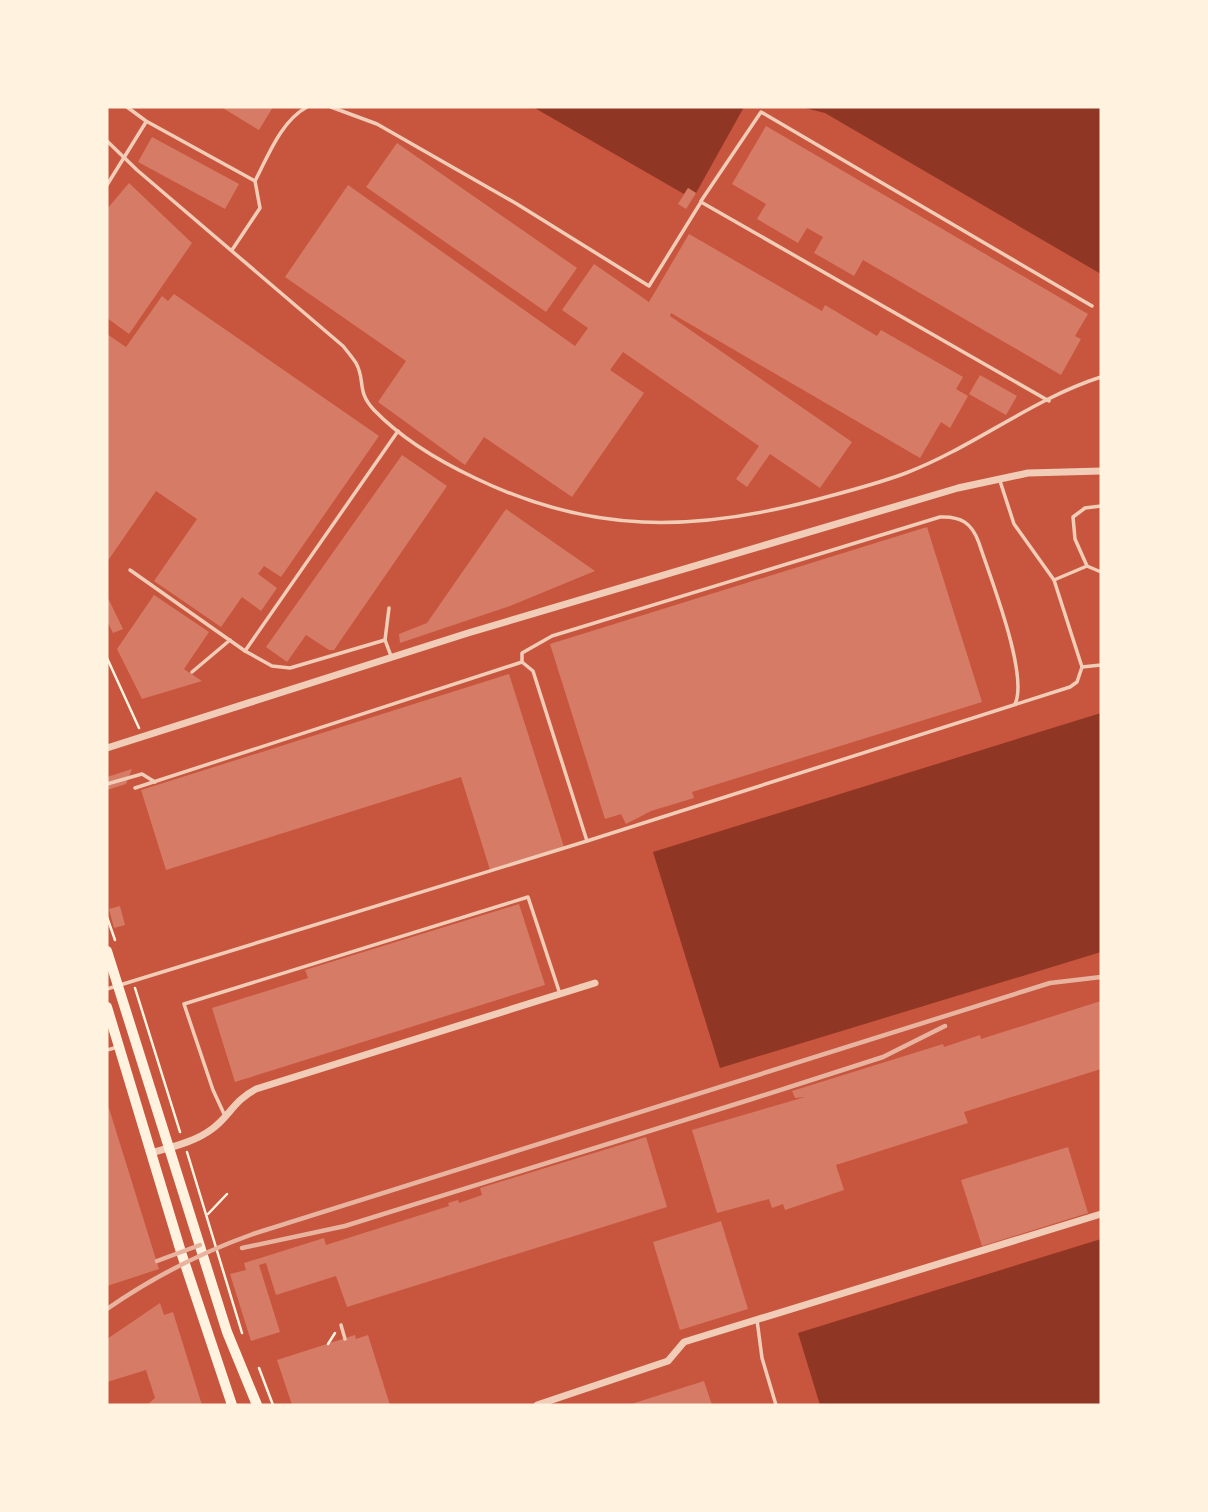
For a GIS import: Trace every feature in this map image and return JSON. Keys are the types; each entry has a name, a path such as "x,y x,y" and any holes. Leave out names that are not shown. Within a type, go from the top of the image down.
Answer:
{"main road":[{"path":"107,951 227,1332 257,1405"},
{"path":"107,1007 232,1405"}],"street":[{"path":"107,748 391,658 958,488 1055,470 1101,471"},
{"path":"151,1153 185,1142 214,1128 233,1104 256,1089 595,983"},
{"path":"119,1047 136,1042"},
{"path":"537,1405 668,1361 684,1342 1101,1214"}],"lane":[{"path":"127,107 146,121 255,181"},
{"path":"232,250 260,208 255,181 277,140 296,113 307,107"},
{"path":"331,107 377,124 517,204 649,286 761,112 1092,306"},
{"path":"107,185 146,121"},
{"path":"107,141 124,159 343,346 357,364 362,395 398,431 452,468 518,496 608,520 683,524 737,519 905,474 1101,377"},
{"path":"701,202 1049,401"},
{"path":"245,651 398,431"},
{"path":"107,989 587,841 1070,687 1077,682 1082,667 1054,580 1014,524 999,479"},
{"path":"1101,506 1085,508 1073,517 1075,539 1087,566 1101,572"},
{"path":"522,662 522,653 552,636 940,517 954,517 966,522 979,543 1016,663 1019,683 1014,705"},
{"path":"1054,580 1087,566"},
{"path":"130,570 245,651 272,666 290,668 386,640"},
{"path":"388,608 386,640 391,658"},
{"path":"192,672 230,640"},
{"path":"135,788 522,662"},
{"path":"522,662 533,671 587,841"},
{"path":"1082,667 1101,665"},
{"path":"107,784 142,774 155,782"},
{"path":"225,1116 213,1090 184,1004 528,897 560,994"},
{"path":"107,1050 119,1047"},
{"path":"757,1318 762,1358 776,1405"},
{"path":"341,1325 345,1339"}],"path":[{"path":"107,658 143,737"},
{"path":"107,917 115,941"},
{"path":"132,981 208,1214 245,1342"},
{"path":"208,1214 227,1194"},
{"path":"259,1368 273,1405"}],"shaded area":[{"path":"533,107 744,107 696,193 688,188 684,194"},
{"path":"801,107 1101,107 1101,274 825,113"},
{"path":"1101,713 1101,952 720,1068 653,852"},
{"path":"1101,1239 1101,1405 820,1405 798,1333"}],"building":[{"path":"221,107 273,107 259,130"},
{"path":"766,126 1088,314 1075,336 1081,339 1061,375 863,260 854,276 814,253 823,237 807,228 798,243 757,219 766,204 732,184"},
{"path":"152,137 239,184 225,209 138,162"},
{"path":"397,143 577,268 546,312 366,187"},
{"path":"129,183 192,243 129,334 107,318 107,209"},
{"path":"348,185 575,346 588,328 562,310 594,264 649,302 689,234 822,311 825,305 877,336 881,330 963,377 956,389 968,396 950,428 941,422 920,458 671,313 670,316 852,442 820,488 770,454 747,487 736,479 759,446 623,352 610,370 644,393 572,497 484,437 465,465 378,402 406,361 285,277"},
{"path":"688,188 696,193 686,209 678,204"},
{"path":"174,294 379,436 281,577 264,566 258,574 277,588 261,611 242,597 221,627 154,581 197,519 156,491 107,562 107,334 126,347 162,296 168,301"},
{"path":"980,375 1017,396 1006,415 969,394"},
{"path":"402,455 447,486 334,650 329,650 306,635 287,662 266,647"},
{"path":"506,509 595,571 510,606 400,643 399,634 427,623"},
{"path":"927,527 982,702 692,792 694,798 651,811 626,824 621,814 605,819 550,644"},
{"path":"154,595 209,632 184,669 202,681 142,699 117,649"},
{"path":"107,596 123,629 113,633 107,621"},
{"path":"509,674 564,847 490,870 461,777 166,870 141,790"},
{"path":"132,769 126,784 107,790 107,777"},
{"path":"519,904 545,985 235,1082 212,1008 308,978 305,970"},
{"path":"120,906 125,925 114,928 109,909"},
{"path":"1101,1001 1101,1069 964,1112 968,1123 836,1165 844,1190 785,1210 783,1204 772,1208 769,1199 717,1213 692,1130 805,1097 795,1098 792,1091 943,1044 944,1047 980,1035 981,1039"},
{"path":"107,1102 159,1269 107,1286"},
{"path":"646,1137 667,1207 347,1307 336,1276 276,1295 266,1263 259,1265 280,1332 251,1341 230,1274 246,1270 244,1263 324,1238 326,1245 449,1206 448,1203 458,1200 459,1203 482,1195 480,1188"},
{"path":"1068,1147 1088,1213 982,1246 961,1180"},
{"path":"721,1221 748,1309 680,1330 653,1242"},
{"path":"160,1303 164,1315 173,1312 202,1405 147,1405 155,1398 146,1370 107,1382 107,1339"},
{"path":"355,1335 356,1339 368,1335 390,1405 292,1405 277,1360"},
{"path":"704,1381 712,1405 628,1405"}],"railway":[{"path":"107,1309 177,1267 253,1234 1050,983 1101,977"},
{"path":"242,1248 345,1226 752,1099 883,1057 945,1026"},
{"path":"157,1261 200,1245"}]}
